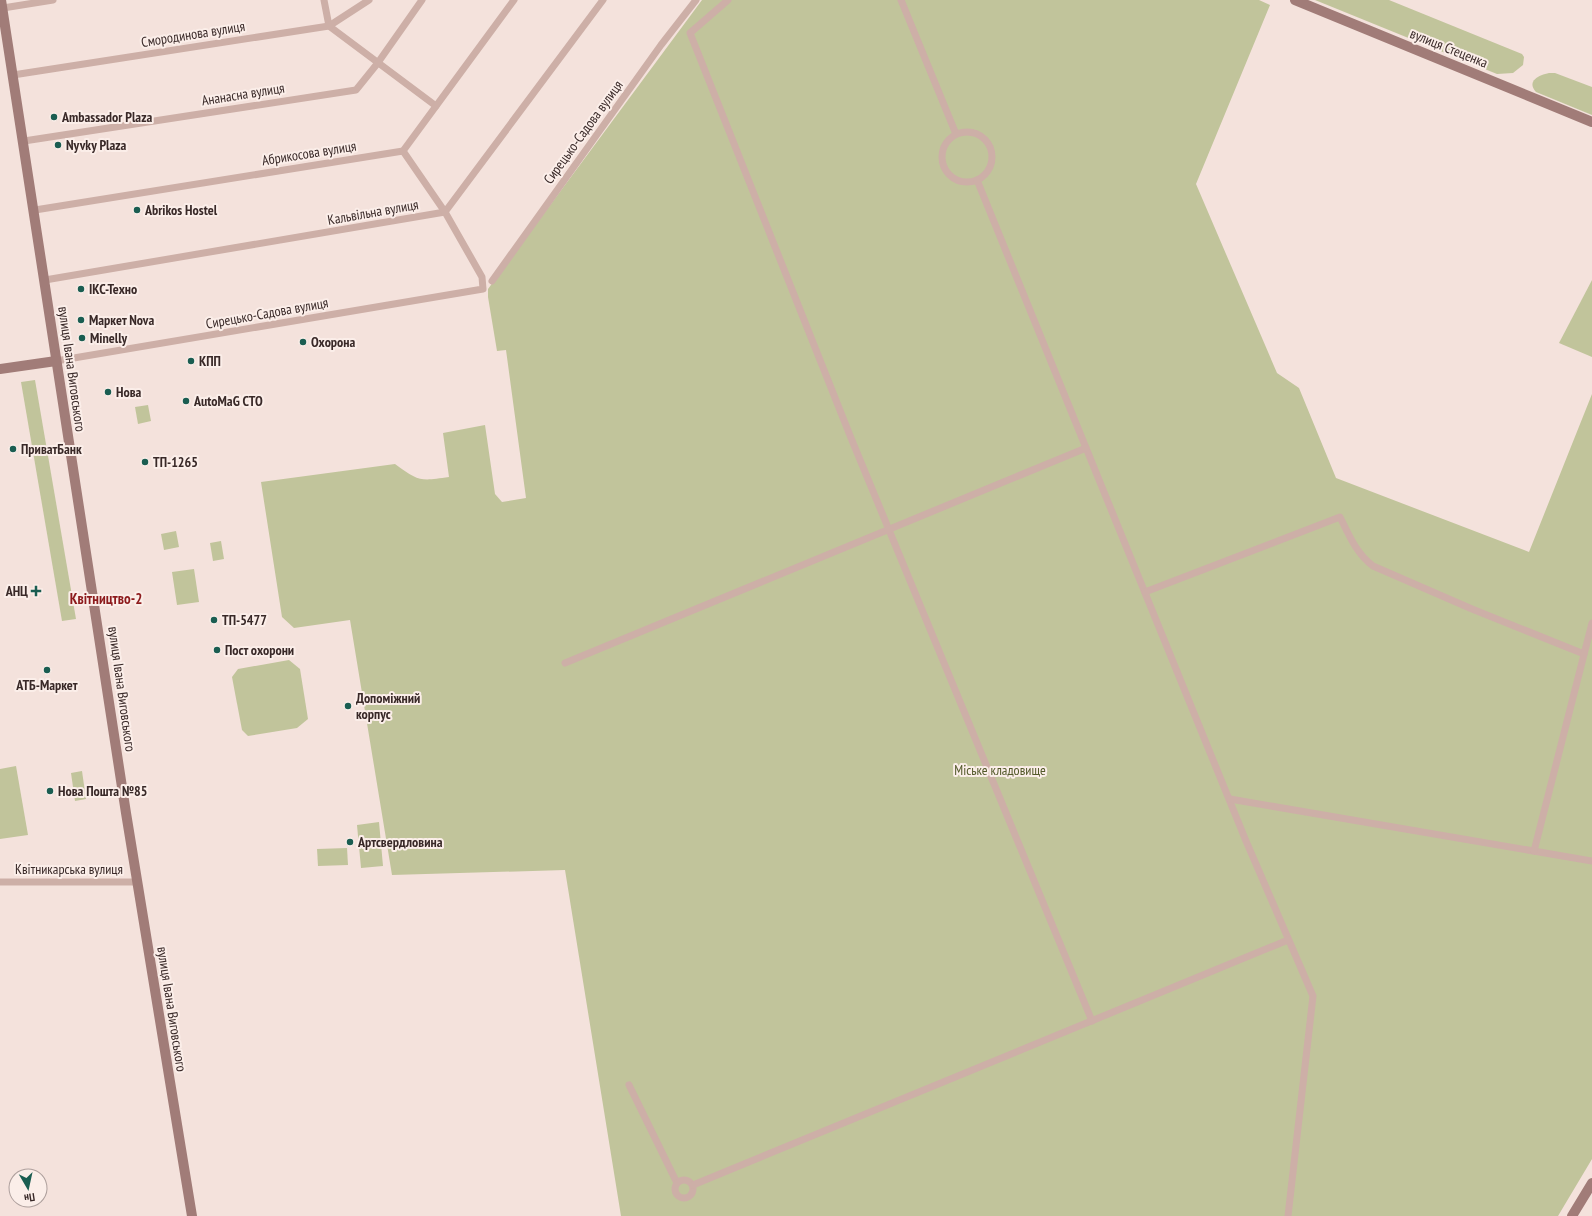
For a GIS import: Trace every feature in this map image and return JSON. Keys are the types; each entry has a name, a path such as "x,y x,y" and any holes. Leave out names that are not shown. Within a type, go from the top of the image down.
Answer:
{"main road":[{"name":"вулиця Стеценка","path":"1295,0 1592,122"},
{"name":"вулиця Івана Виговського","path":"2,4 35,210 56,361 99,628 137,882 192,1216"},
{"path":"0,370 56,361"},
{"path":"1572,1216 1592,1183"}],"street":[{"path":"2,4 53,0"},
{"path":"324,0 329,26 377,64 436,106"},
{"name":"Смородинова вулиця","path":"13,75 329,26 369,0"},
{"name":"Ананасна вулиця","path":"24,141 356,90 377,64 422,0"},
{"path":"514,0 403,151 445,212 603,0"},
{"name":"Сирецько-Садова вулиця","path":"492,281 661,45 696,0"},
{"path":"728,0 690,33 850,438 1092,1021"},
{"path":"901,0 956,134"},
{"path":"963,132 977,134 989,144 992,152 992,161 986,172 977,180 960,181 952,178 943,165 941,158 945,144 956,134 963,132"},
{"name":"Абрикосова вулиця","path":"35,210 403,151"},
{"path":"977,180 1288,940 1313,996 1288,1216"},
{"name":"Кальвільна вулиця","path":"45,280 445,212"},
{"name":"Сирецько-Садова вулиця","path":"56,361 483,289 482,277 445,212"},
{"path":"565,663 889,531 1086,448"},
{"path":"1145,592 1340,517 1356,548 1363,558 1373,566 1472,609 1584,654"},
{"path":"1534,851 1592,623"},
{"path":"1230,799 1592,862"},
{"name":"Квітникарська вулиця","path":"0,882 137,882"},
{"path":"692,1185 1288,940"},
{"path":"629,1085 677,1183 675,1191 678,1196 684,1198 692,1194 692,1185"},
{"path":"677,1183 686,1180 692,1185"}],"green space":[{"name":"Міське кладовище","path":"702,0 1259,0 1270,5 1196,184 1277,373 1299,388 1336,478 1529,552 1592,394 1592,1159 1558,1216 621,1216 565,870 392,875 350,620 294,628 282,617 261,482 395,464 420,479 449,477 443,433 485,425 495,494 502,502 526,498 506,350 497,351 488,289"},
{"path":"1315,0 1389,0 1522,54 1524,57 1523,65 1513,73 1497,74"},
{"path":"1555,73 1592,87 1592,115 1536,92 1532,85 1535,79 1541,75"},
{"path":"1592,280 1592,357 1559,343"},
{"path":"35,380 76,619 62,621 21,382"},
{"path":"148,405 151,421 138,424 135,407"},
{"path":"176,531 179,547 164,550 161,534"},
{"path":"221,541 224,559 213,561 210,543"},
{"path":"194,569 199,602 177,605 172,572"},
{"path":"289,660 300,669 308,719 297,728 248,736 242,730 232,677 238,669"},
{"path":"16,766 28,835 0,839 0,769"},
{"path":"82,771 86,799 75,801 71,773"},
{"path":"379,822 383,866 361,868 357,825"},
{"path":"347,848 348,865 318,866 317,849"}],"place":[{"name":"Ambassador Plaza","path":"54,117"},
{"name":"Nyvky Plaza","path":"58,145"},
{"name":"Abrikos Hostel","path":"137,210"},
{"name":"ІКС-Техно","path":"81,289"},
{"name":"Маркет Nova","path":"81,320"},
{"name":"Minelly","path":"82,338"},
{"name":"Охорона","path":"303,342"},
{"name":"КПП","path":"191,361"},
{"name":"Нова","path":"108,392"},
{"name":"AutoMaG СТО","path":"186,401"},
{"name":"ПриватБанк","path":"13,449"},
{"name":"ТП-1265","path":"145,462"},
{"name":"АНЦ","path":"36,591"},
{"name":"ТП-5477","path":"214,620"},
{"name":"Пост охорони","path":"217,650"},
{"name":"АТБ-Маркет","path":"47,670"},
{"name":"Допоміжний корпус","path":"348,706"},
{"name":"Нова Пошта №85","path":"50,791"},
{"name":"Артсвердловина","path":"350,842"}],"district":[{"name":"Квітництво-2","path":"106,599"}]}
